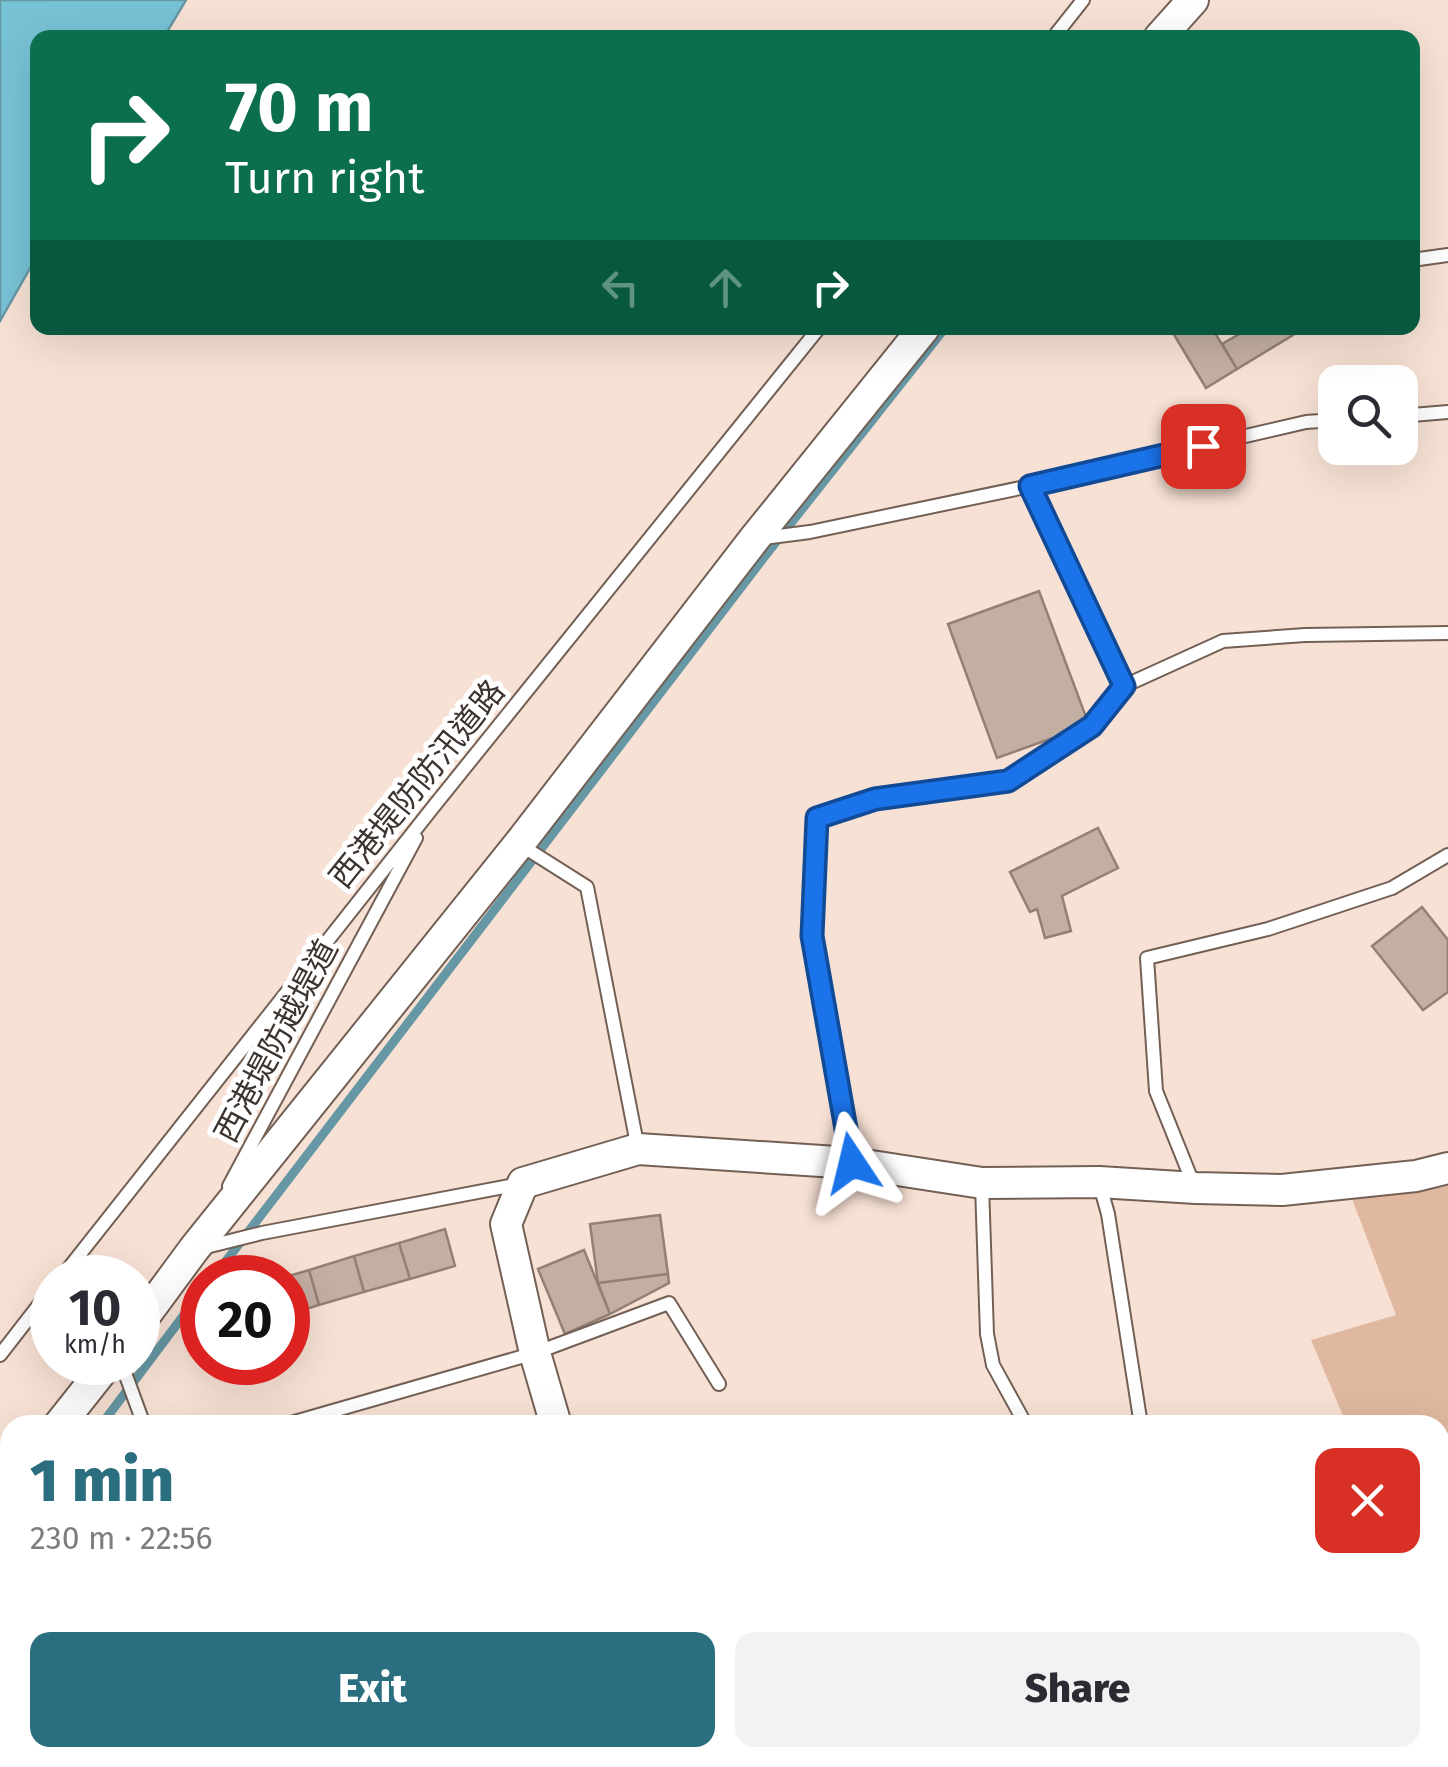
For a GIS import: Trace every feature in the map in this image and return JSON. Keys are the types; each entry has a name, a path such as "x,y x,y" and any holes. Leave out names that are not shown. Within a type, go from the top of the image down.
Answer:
{"street":[{"path":"1166,30 1194,0"},
{"path":"160,1296 918,335"},
{"path":"553,1415 506,1224 523,1183 638,1149 852,1163 982,1183 1100,1182 1282,1190 1416,1176 1448,1168"},
{"path":"67,1415 91,1385"}],"lane":[{"path":"1059,30 1083,0"},
{"path":"1420,259 1448,255"},
{"name":"西港堤防防汛道路","path":"79,1255 813,335"},
{"path":"1418,414 1448,412"},
{"path":"756,538 810,532 1318,421"},
{"path":"1030,486 1124,686"},
{"path":"852,1163 812,936 817,818 875,799 1008,781 1092,726 1124,686 1223,641 1306,635 1448,633"},
{"name":"西港堤防越堤道","path":"194,1250 434,806"},
{"path":"519,844 587,887 638,1149"},
{"path":"1196,1188 1156,1091 1147,958 1268,929 1392,888 1448,855"},
{"path":"1100,1182 1118,1270 1139,1415"},
{"path":"194,1250 262,1232 523,1183"},
{"path":"982,1183 987,1334 993,1365 1020,1415"},
{"path":"319,1415 535,1353 669,1304 719,1384"},
{"path":"0,1355 30,1316"},
{"path":"129,1385 140,1415"}],"shaded area":[{"path":"1448,1180 1448,1415 1343,1415 1311,1340 1396,1315 1348,1188"}],"water":[{"path":"0,0 186,0 168,30 30,30 30,268 0,321"}],"building":[{"path":"1174,335 1216,335 1237,369 1206,388"},
{"path":"1238,335 1293,335 1237,369 1222,344"},
{"path":"1039,591 1089,725 997,758 948,624"},
{"path":"1098,828 1118,868 1062,896 1071,931 1045,938 1037,909 1030,912 1010,872"},
{"path":"1422,907 1448,940 1448,992 1423,1010 1372,946"},
{"path":"660,1215 668,1274 598,1283 590,1224"},
{"path":"445,1229 455,1266 410,1279 399,1243"},
{"path":"399,1243 410,1279 364,1292 354,1256"},
{"path":"584,1250 610,1314 565,1334 538,1269"},
{"path":"354,1256 364,1292 319,1305 310,1270"},
{"path":"310,1274 319,1305 310,1308"},
{"path":"668,1274 669,1283 610,1314 598,1283"}],"waterway":[{"path":"231,1255 765,556 939,335"},
{"path":"109,1415 180,1320"}],"route":[{"path":"852,1163 812,936 817,818 875,799 1008,781 1092,726 1124,686 1030,486 1203,446"}]}
